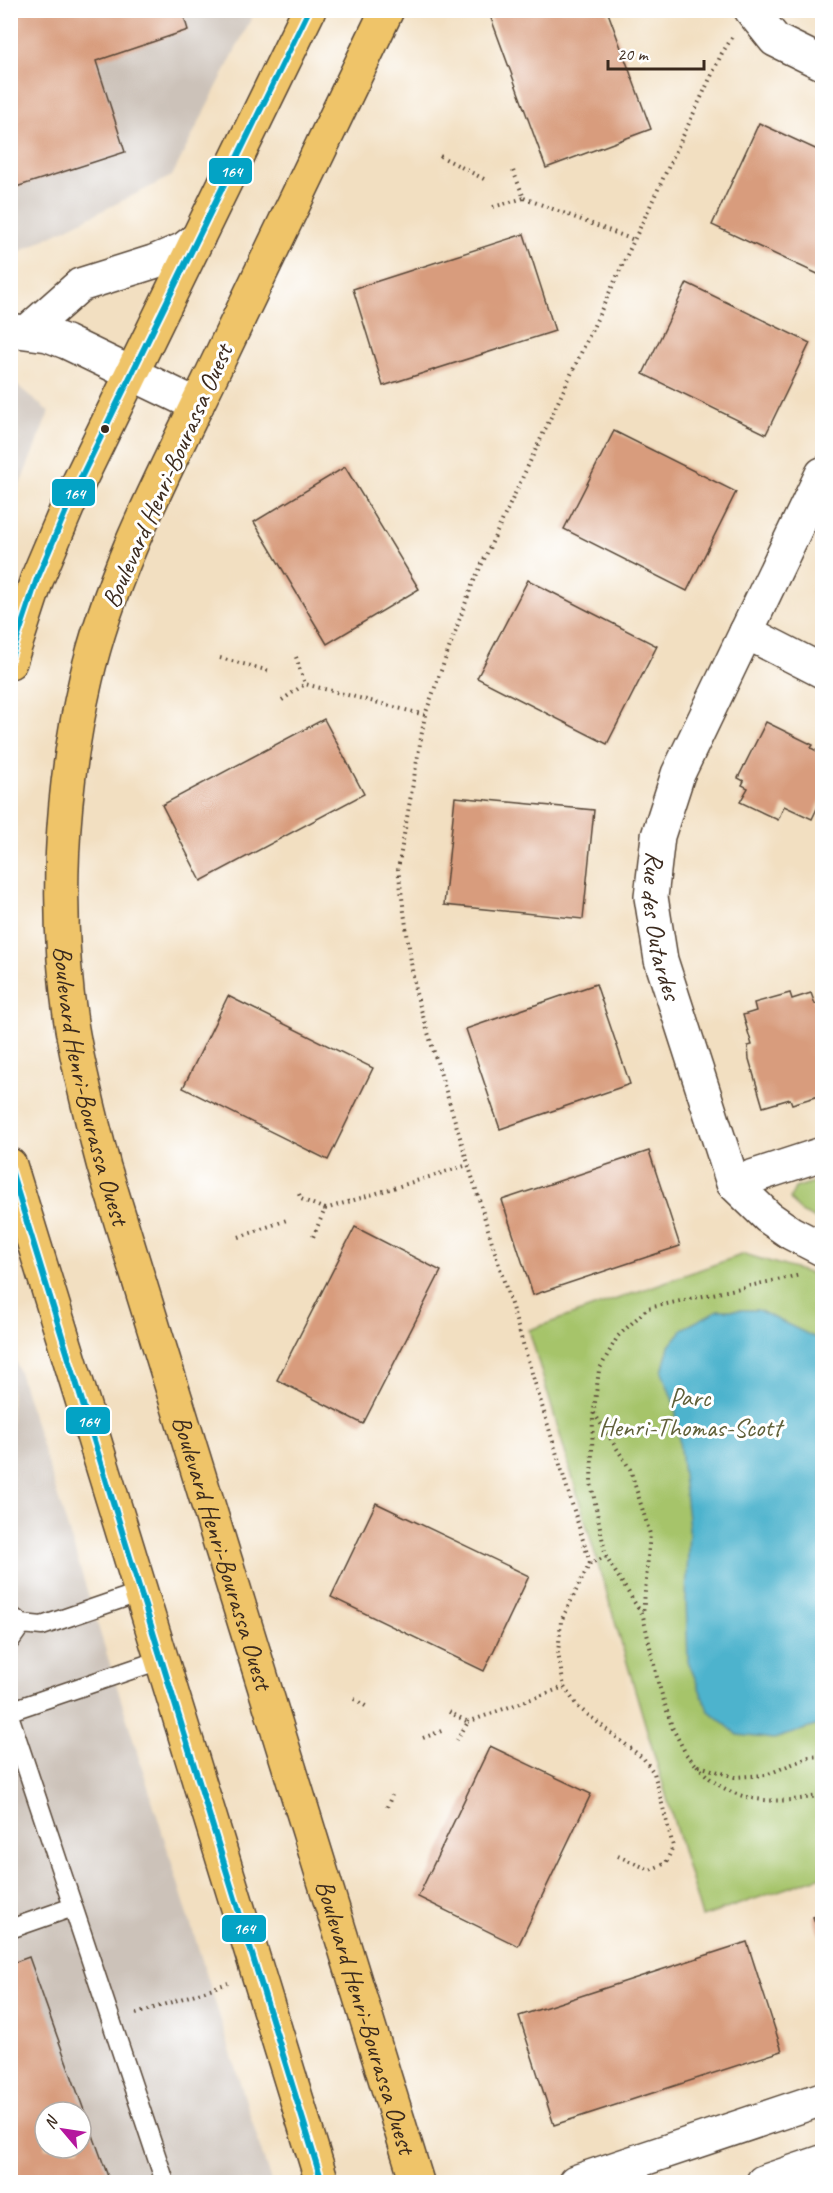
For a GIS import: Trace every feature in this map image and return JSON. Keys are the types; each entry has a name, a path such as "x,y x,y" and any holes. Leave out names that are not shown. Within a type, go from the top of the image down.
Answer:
{"main road":[{"path":"10,662 53,539 130,374 309,10"},
{"name":"Boulevard Henri-Bourassa Ouest","path":"387,10 130,548 101,625 86,678 71,763 64,843 64,944 72,1029 86,1098 107,1177 417,2182"},
{"path":"13,1182 322,2182"}],"street":[{"path":"751,11 775,40 822,63"},
{"path":"19,330 80,285 162,259 184,249 198,238"},
{"path":"19,330 66,342 197,405"},
{"name":"Rue des Outardes","path":"820,1247 768,1217 733,1184 661,960 651,897 658,836 678,774 822,474"},
{"path":"746,632 822,671"},
{"path":"733,1184 822,1154"},
{"path":"575,2182 822,2099"},
{"path":"763,2182 822,2162"}],"lane":[{"path":"10,1641 16,1619 32,1626 50,1624 141,1592"},
{"path":"10,1711 160,1660"},
{"path":"10,1718 165,2182"},
{"path":"10,1929 73,1907"}],"path":[{"path":"590,1563 415,990 398,869 425,715 472,585 722,53 751,11"},
{"path":"440,156 484,179"},
{"path":"512,168 524,198"},
{"path":"493,207 524,198 634,240"},
{"path":"296,657 305,684"},
{"path":"220,658 270,671"},
{"path":"282,700 305,684 425,715"},
{"path":"299,1194 302,1198 325,1209 468,1165"},
{"path":"313,1237 325,1209"},
{"path":"239,1237 287,1220"},
{"path":"643,1616 606,1557 591,1483 594,1413 599,1370 618,1336 648,1308 799,1277 820,1247"},
{"path":"594,1413 630,1469 650,1534 643,1616 658,1682 672,1727 686,1754 707,1778 734,1793 764,1801 789,1803 822,1795"},
{"path":"606,1557 590,1563 561,1621 558,1653 564,1687 578,1707 644,1759 654,1773 673,1846 666,1863 650,1870 618,1856"},
{"path":"457,1740 468,1722 564,1687"},
{"path":"354,1699 367,1707"},
{"path":"449,1712 468,1722"},
{"path":"423,1738 444,1730"},
{"path":"696,1765 735,1777 756,1776 766,1775 809,1757 822,1756"},
{"path":"387,1807 392,1796"},
{"path":"127,2017 232,1982"}],"shaded area":[{"path":"11,11 255,11 172,176 11,256"},
{"path":"11,380 49,412 11,507"},
{"path":"11,1346 271,2182 11,2182"}],"green space":[{"path":"822,1179 822,1222 801,1212 790,1199 795,1188"},
{"name":"Parc Henri-Thomas-Scott","path":"744,1254 822,1277 822,1876 702,1917 529,1330"}],"water":[{"path":"718,1310 758,1310 822,1341 822,1724 774,1739 738,1735 708,1710 688,1661 686,1600 689,1528 675,1406 662,1372 669,1346 684,1328"}],"building":[{"path":"10,10 182,10 188,30 96,61 125,152 10,189"},
{"path":"488,10 607,10 651,129 546,168"},
{"path":"759,123 822,152 822,276 712,225"},
{"path":"524,234 555,331 383,386 353,289"},
{"path":"687,283 810,343 766,434 643,374"},
{"path":"614,431 736,492 687,591 564,529"},
{"path":"345,467 419,589 327,644 254,522"},
{"path":"528,580 657,646 607,744 477,678"},
{"path":"324,719 364,794 201,881 162,805"},
{"path":"766,722 813,745 811,748 822,754 822,798 812,819 784,806 778,820 740,802 748,788 742,785 744,781 738,778"},
{"path":"455,797 594,810 583,919 444,905"},
{"path":"596,984 630,1084 500,1129 466,1029"},
{"path":"790,993 792,999 811,993 815,1004 821,1002 822,1095 792,1104 790,1099 763,1107 749,1059 748,1046 752,1045 743,1015 756,1011 754,1003"},
{"path":"228,996 373,1068 328,1160 183,1088"},
{"path":"649,1151 680,1246 533,1295 502,1200"},
{"path":"355,1227 441,1271 363,1424 277,1380"},
{"path":"376,1503 529,1576 484,1671 331,1597"},
{"path":"490,1746 591,1794 518,1946 418,1897"},
{"path":"822,1913 822,1941 813,1917"},
{"path":"747,1942 782,2051 554,2125 519,2016"},
{"path":"29,1957 80,2100 33,2100 33,2160 93,2160 93,2135 110,2182 10,2182 10,1964"}],"transit line":[{"name":"164","path":"10,660 37,579 73,494 309,10"},
{"name":"164","path":"10,1167 322,2182"}]}
